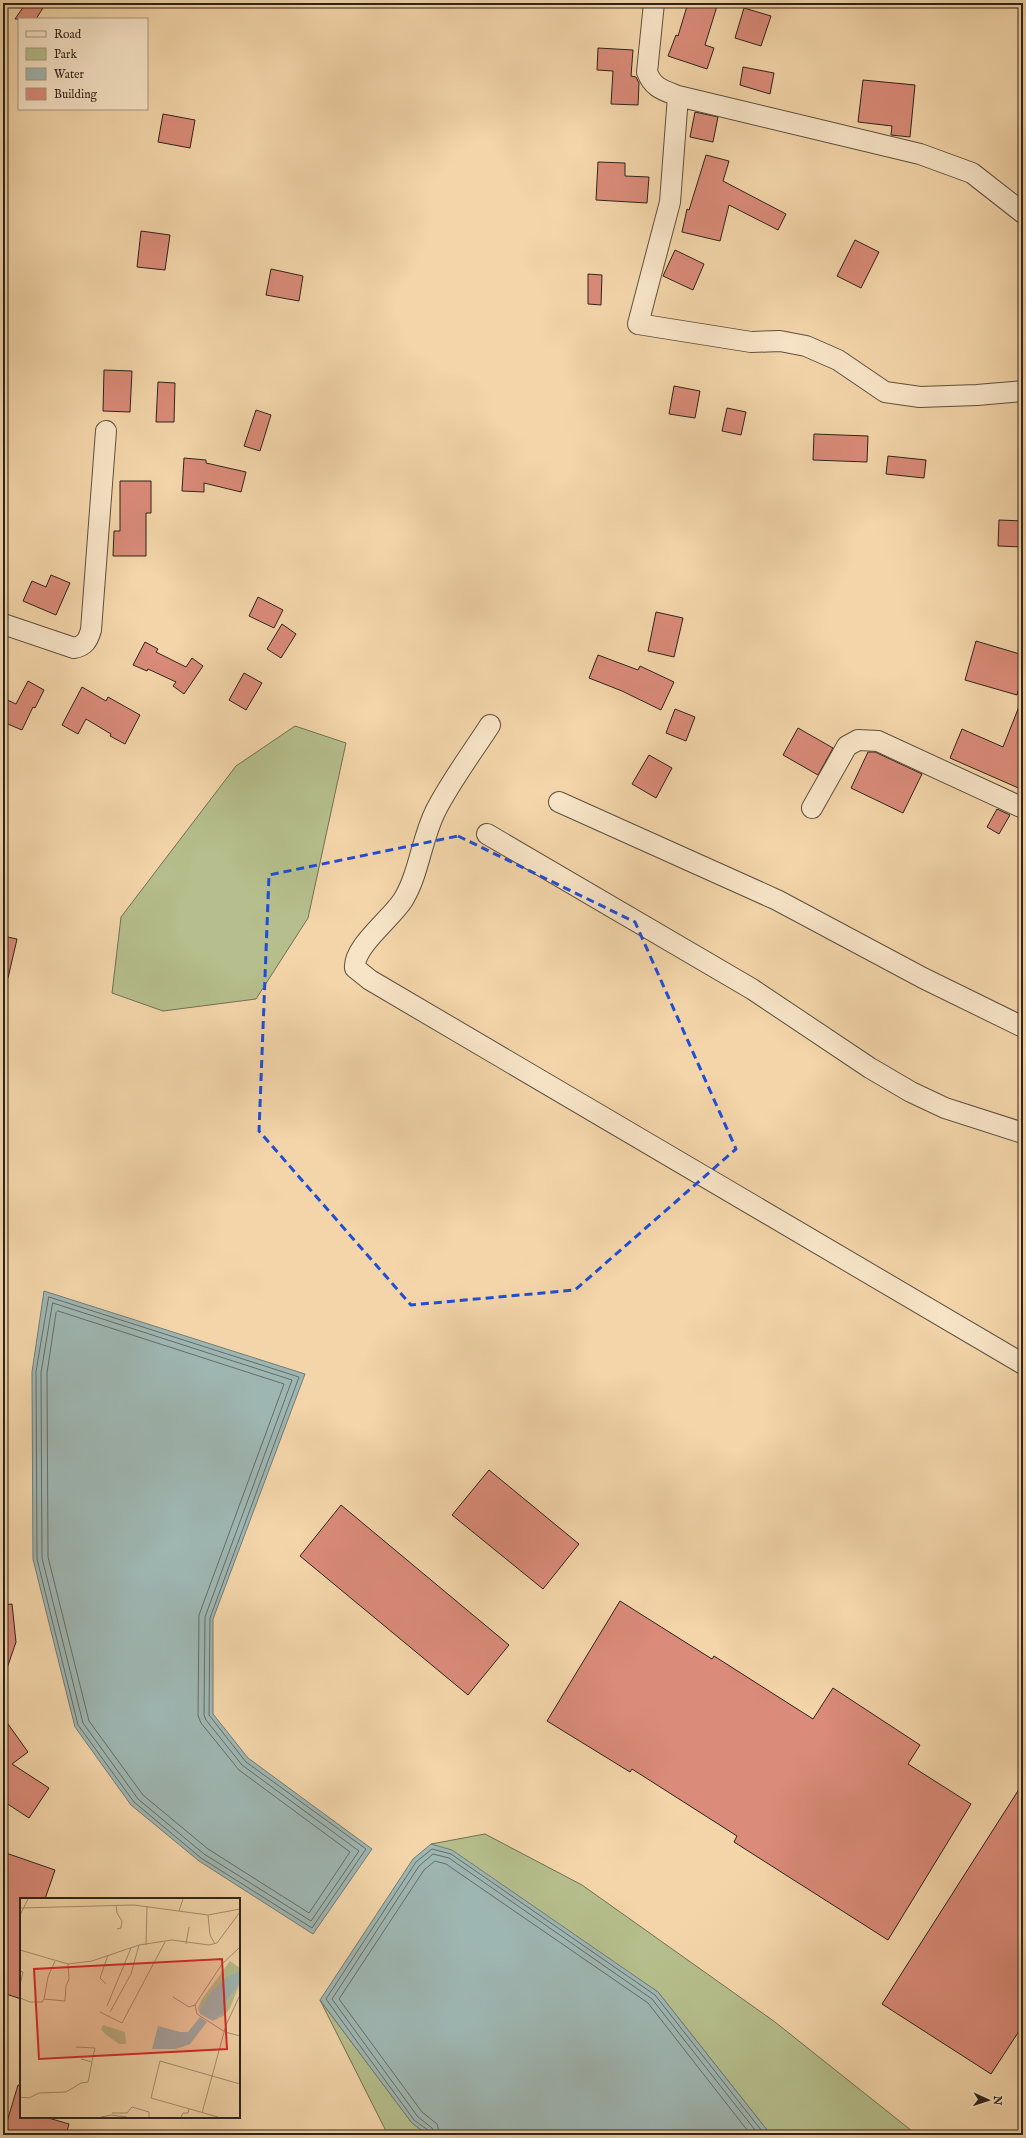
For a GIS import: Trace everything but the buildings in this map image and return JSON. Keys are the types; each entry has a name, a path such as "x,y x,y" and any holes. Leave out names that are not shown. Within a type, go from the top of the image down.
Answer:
{"street":[{"path":"654,3 647,72 651,82 661,89 678,96 920,154 972,173 1023,213"},
{"path":"678,96 670,202 638,324 751,342 780,341 806,346 838,360 885,392 920,397 978,396 1023,391"},
{"path":"3,624 74,648 82,647 88,639 91,630 106,431"},
{"path":"490,725 436,812 426,833 410,889 397,909 363,947 354,961 355,968 370,980 1023,1364"},
{"path":"812,808 847,746 858,740 878,741 1023,808"},
{"path":"559,802 777,900 923,978 1023,1027"},
{"path":"487,834 752,989 870,1068 911,1092 945,1108 1023,1133"}],"highlighted area":[{"path":"458,836 635,922 736,1149 575,1290 411,1305 259,1131 269,875"}],"green space":[{"path":"295,726 346,743 308,918 256,999 163,1011 112,993 121,917 236,766"},
{"path":"485,1834 582,1885 775,2022 917,2135 771,2135 658,1992 431,1844"},
{"path":"320,2000 412,2123 428,2135 388,2135"}],"water":[{"path":"44,1291 305,1374 213,1619 213,1714 248,1758 372,1849 313,1934 199,1861 131,1805 75,1727 33,1559 32,1372"},
{"path":"431,1844 452,1850 658,1992 771,2135 428,2135 412,2123 320,2000 413,1859"}]}
